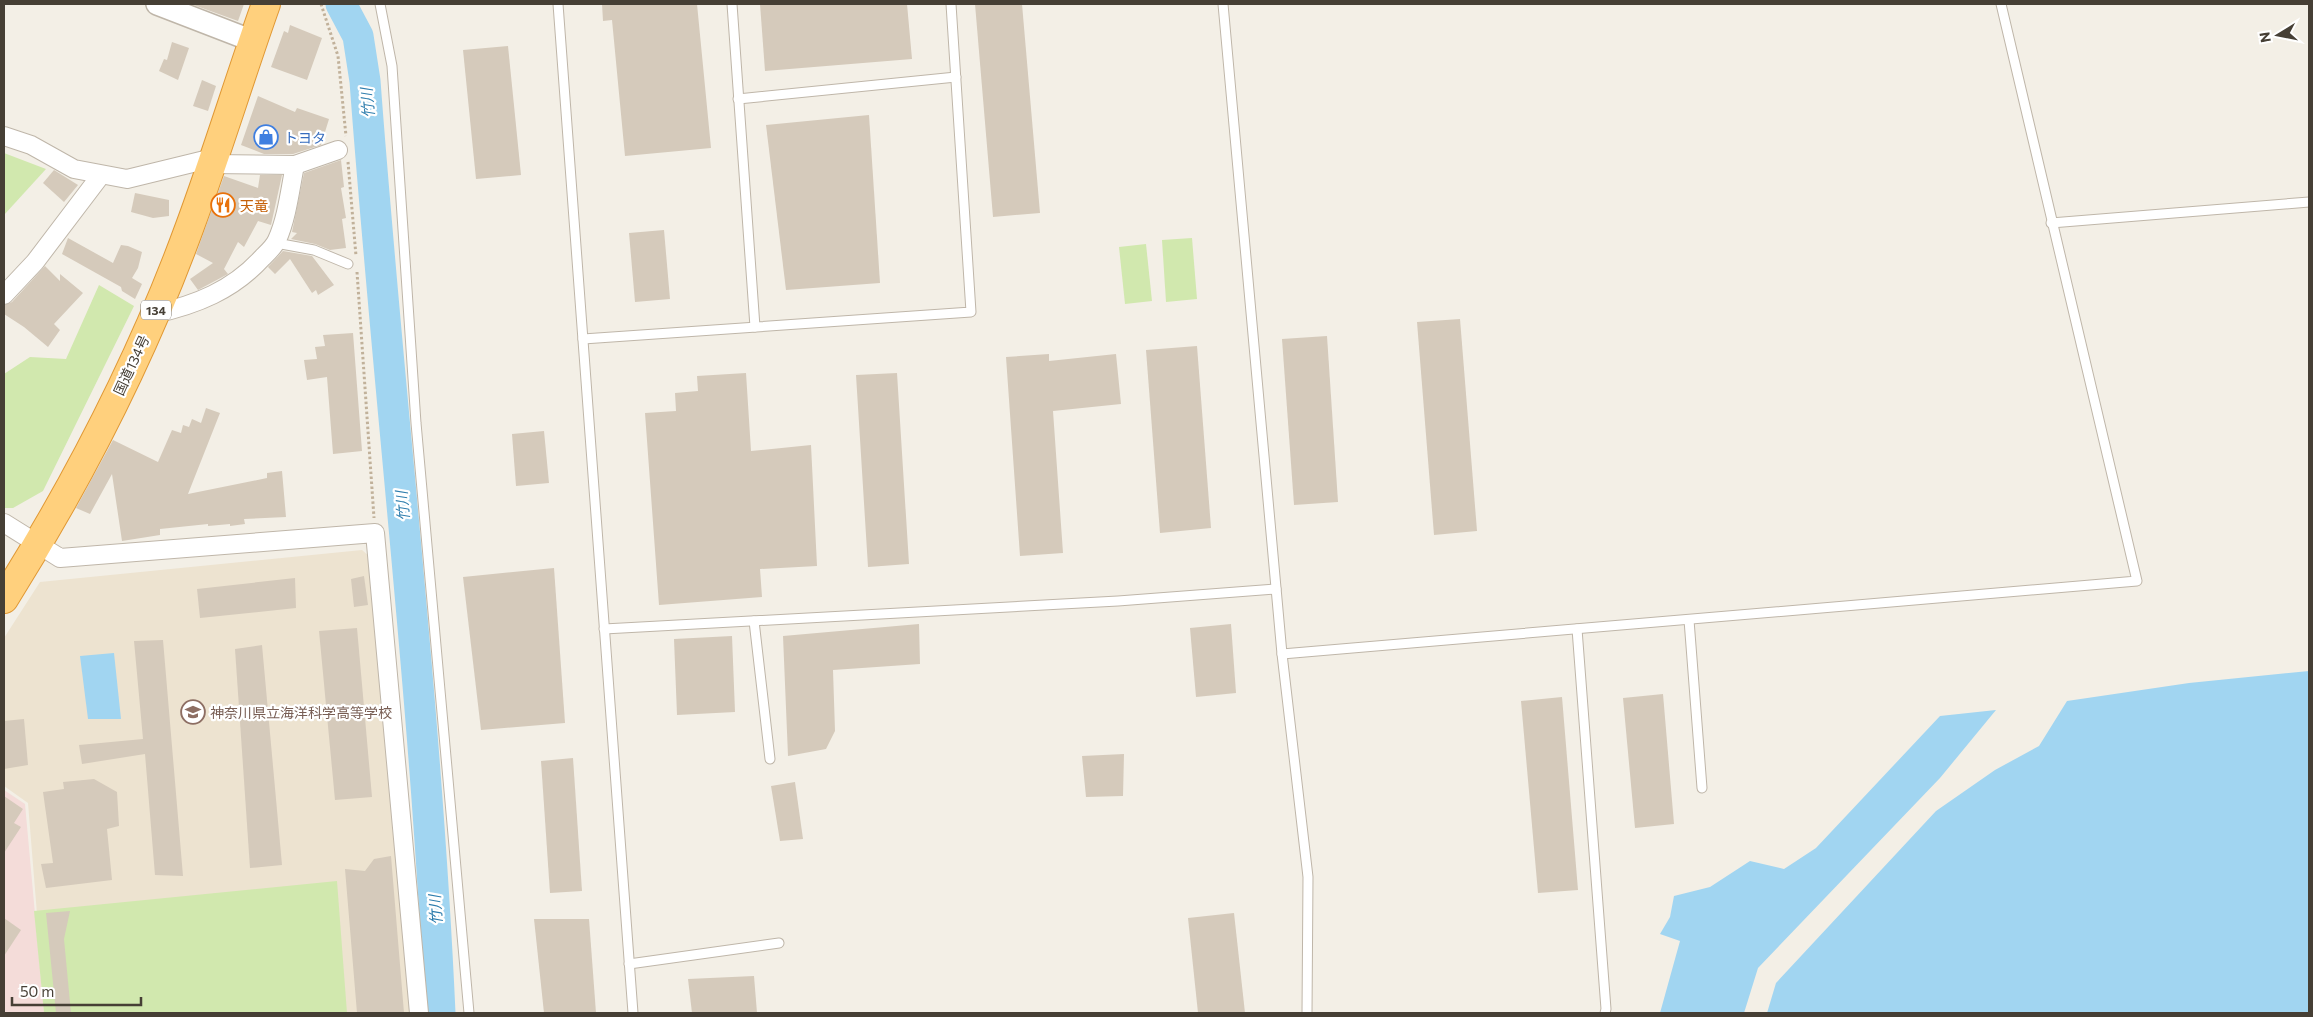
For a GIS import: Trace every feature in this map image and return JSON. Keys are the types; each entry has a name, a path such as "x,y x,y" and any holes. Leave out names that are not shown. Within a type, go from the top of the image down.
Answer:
{"highway":[{"name":"国道134号","path":"4,599 38,543 125,380 190,227 266,4"}],"street":[{"path":"157,4 253,41"},
{"path":"4,136 32,145 74,169 127,180 212,161 295,165 338,150"},
{"path":"154,314 186,307 220,292 249,273 276,243 281,231 295,165"},
{"path":"4,295 35,262 101,175"},
{"path":"4,523 60,558 375,533 419,1013"}],"lane":[{"path":"380,4 392,66 416,423 469,1013"},
{"path":"558,4 633,1013"},
{"path":"732,4 755,328"},
{"path":"583,339 971,312 951,4"},
{"path":"1223,4 1282,654 1308,878 1307,1013"},
{"path":"1282,654 2137,582 2001,4"},
{"path":"738,99 956,76"},
{"path":"2051,223 2309,202"},
{"path":"276,243 314,250 348,264"},
{"path":"604,628 1109,602 1276,589"},
{"path":"754,620 770,759"},
{"path":"1689,620 1702,788"},
{"path":"1577,629 1605,1013"},
{"path":"629,964 779,943"}],"shaded area":[{"name":"神奈川県立海洋科学高等学校","path":"362,550 369,556 410,1013 45,1013 28,803 4,786 4,638 40,582"},
{"path":"4,790 25,804 44,1013 4,1013"}],"green space":[{"path":"4,153 46,169 4,215"},
{"path":"1192,238 1197,299 1166,302 1162,240"},
{"path":"1146,244 1152,301 1125,304 1119,247"},
{"path":"99,285 134,306 43,491 13,508 4,508 4,374 30,357 66,359"},
{"path":"337,881 347,1013 44,1013 34,911"}],"water":[{"path":"114,653 121,719 88,719 80,656"},
{"path":"2309,671 2309,1013 1767,1013 1776,983 1936,811 1995,770 2039,746 2067,701 2189,683"},
{"path":"1996,710 1940,778 1758,968 1744,1013 1660,1013 1680,941 1660,934 1670,917 1674,896 1710,887 1750,861 1784,869 1816,848 1940,716"}],"building":[{"path":"191,4 244,4 238,21"},
{"path":"602,4 697,4 711,148 625,156 612,20 603,21"},
{"path":"760,4 907,4 912,59 765,71"},
{"path":"975,4 1022,4 1040,213 993,217"},
{"path":"290,25 322,38 307,80 271,67 284,31 288,33"},
{"path":"172,42 189,48 178,80 159,71 164,59 167,60"},
{"path":"508,46 521,175 476,179 463,50"},
{"path":"202,80 216,86 208,111 193,106"},
{"path":"258,96 295,112 297,108 329,119 321,145 293,154 264,154 241,145"},
{"path":"869,115 880,283 786,290 766,125"},
{"path":"341,160 344,187 341,188 346,218 342,219 346,248 330,250 315,244 291,239 297,233 292,232 304,173"},
{"path":"54,170 78,185 64,202 43,183"},
{"path":"260,175 282,175 271,225 258,221 244,247 238,242 224,269 228,274 198,290 190,279 213,263 196,254 224,176 258,188"},
{"path":"135,193 169,200 169,216 153,218 131,212"},
{"path":"664,230 670,299 635,302 629,233"},
{"path":"68,238 113,263 121,245 142,252 138,268 132,278 142,284 135,299 122,291 121,287 62,254"},
{"path":"283,251 312,256 334,285 318,295 316,290 312,293 290,259 275,274 268,267"},
{"path":"45,266 60,281 60,274 83,293 54,324 60,330 48,347 24,327 4,314 4,305 12,302"},
{"path":"1460,319 1477,531 1434,535 1417,322"},
{"path":"353,333 362,451 333,454 327,377 307,380 304,360 317,359 315,347 325,346 323,335"},
{"path":"1327,336 1338,502 1294,505 1282,339"},
{"path":"1197,346 1211,528 1160,533 1146,350"},
{"path":"1049,354 1049,361 1116,354 1121,404 1053,411 1063,553 1020,556 1006,357"},
{"path":"746,373 751,451 811,445 817,566 760,569 762,597 659,605 645,413 676,411 675,393 698,391 697,376"},
{"path":"897,373 909,564 868,567 856,375"},
{"path":"206,408 220,413 188,494 267,478 267,473 282,471 286,517 244,519 245,524 230,526 230,524 208,526 208,524 160,529 160,535 122,541 112,474 90,514 76,508 113,440 158,462 172,430 181,433 183,425 189,427 192,419 201,423"},
{"path":"544,431 549,483 516,486 512,434"},
{"path":"554,568 565,723 481,730 463,577"},
{"path":"364,576 368,605 354,607 351,579"},
{"path":"295,578 296,608 200,618 197,589"},
{"path":"919,624 920,664 833,670 835,731 826,749 788,756 783,636"},
{"path":"1231,624 1236,693 1196,697 1190,628"},
{"path":"357,628 372,797 335,800 319,631"},
{"path":"732,636 735,712 677,715 674,639"},
{"path":"163,640 183,876 155,875 145,754 82,764 79,745 143,739 134,641"},
{"path":"262,645 282,865 250,868 235,649"},
{"path":"1663,694 1674,824 1635,828 1623,698"},
{"path":"1562,697 1578,890 1538,893 1521,701"},
{"path":"24,719 28,765 4,769 4,721"},
{"path":"1124,754 1123,796 1086,797 1082,756"},
{"path":"573,758 582,891 550,893 541,761"},
{"path":"94,779 117,792 119,826 107,829 112,880 46,888 41,864 53,863 43,792 64,789 63,782"},
{"path":"795,782 803,839 780,841 771,786"},
{"path":"4,796 23,809 14,823 21,827 4,853"},
{"path":"391,856 404,1013 357,1013 345,869 365,871 374,859"},
{"path":"70,911 64,939 71,1013 56,1013 46,913"},
{"path":"1234,913 1245,1013 1198,1013 1188,918"},
{"path":"4,918 21,930 4,956"},
{"path":"534,919 589,919 596,1013 544,1013"},
{"path":"754,976 757,1013 692,1013 688,979"}],"waterway":[{"name":"竹川","path":"341,4 358,36 365,81 426,780 440,1013"}],"place":[{"name":"トヨタ","path":"266,137"},
{"name":"天竜","path":"223,205"},
{"name":"神奈川県立海洋科学高等学校","path":"193,712"}]}
